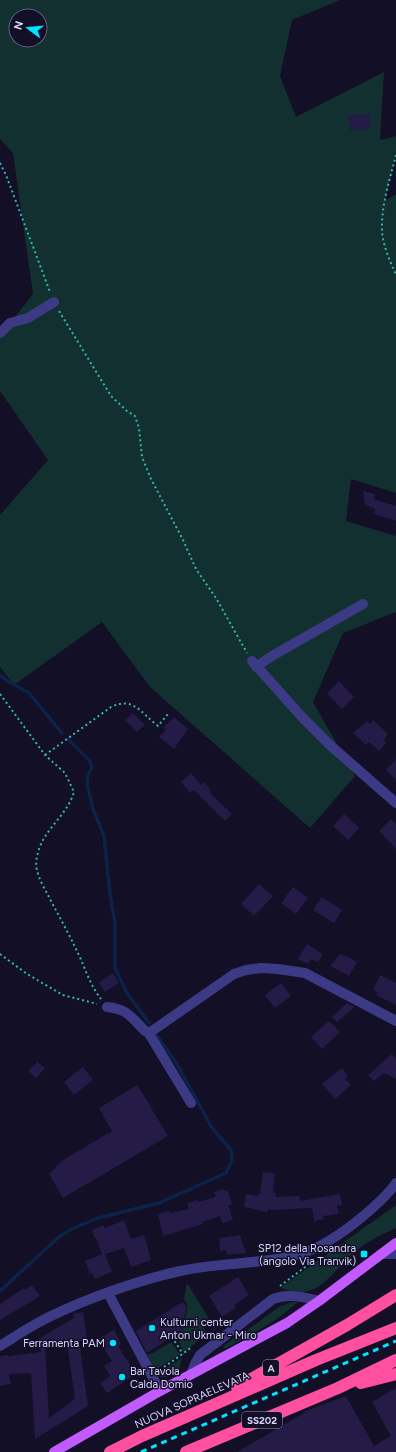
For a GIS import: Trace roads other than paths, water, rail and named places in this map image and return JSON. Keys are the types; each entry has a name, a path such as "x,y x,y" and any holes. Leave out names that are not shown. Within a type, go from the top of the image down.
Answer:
{"highway":[{"name":"A","path":"142,1436 267,1370 347,1325 396,1295"},
{"name":"NUOVA SOPRAELEVATA","path":"110,1452 142,1436 316,1360 396,1328"},
{"name":"SS202","path":"186,1452 338,1388 396,1360"},
{"path":"338,1388 396,1374"}],"main road":[{"path":"54,1452 160,1391 287,1323 396,1243"}],"street":[{"path":"0,333 10,323 28,318 54,302"},
{"path":"363,604 272,656 254,664 302,718 331,746 396,803"},
{"path":"148,1032 152,1031 234,974 246,970 261,968 305,973 396,1021"},
{"path":"107,1006 120,1008 148,1032 191,1103"},
{"path":"0,1346 48,1317 108,1293 181,1271 300,1254 336,1236 357,1222 380,1201 396,1183"},
{"path":"381,1254 396,1254"},
{"path":"108,1293 160,1391"},
{"path":"191,1374 200,1355 273,1298 281,1295 306,1297 319,1301"}],"waterway":[{"path":"0,675 10,683 28,692 62,733"},
{"path":"68,739 90,761 92,768 88,775 87,784 93,809 104,836 110,894 115,923 115,968 127,993 149,1023"},
{"path":"0,1291 60,1236 74,1228 98,1218 159,1203 226,1173 232,1160 231,1150 212,1128 177,1064 157,1036"}],"railway":[{"path":"141,1452 396,1341"}],"place":[{"name":"SP12 della Rosandra (angolo Via Tranvik)","path":"364,1254"},
{"name":"Kulturni center Anton Ukmar - Miro","path":"152,1328"},
{"name":"Ferramenta PAM","path":"113,1343"},
{"name":"Bar Tavola Calda Domio","path":"122,1377"}]}
